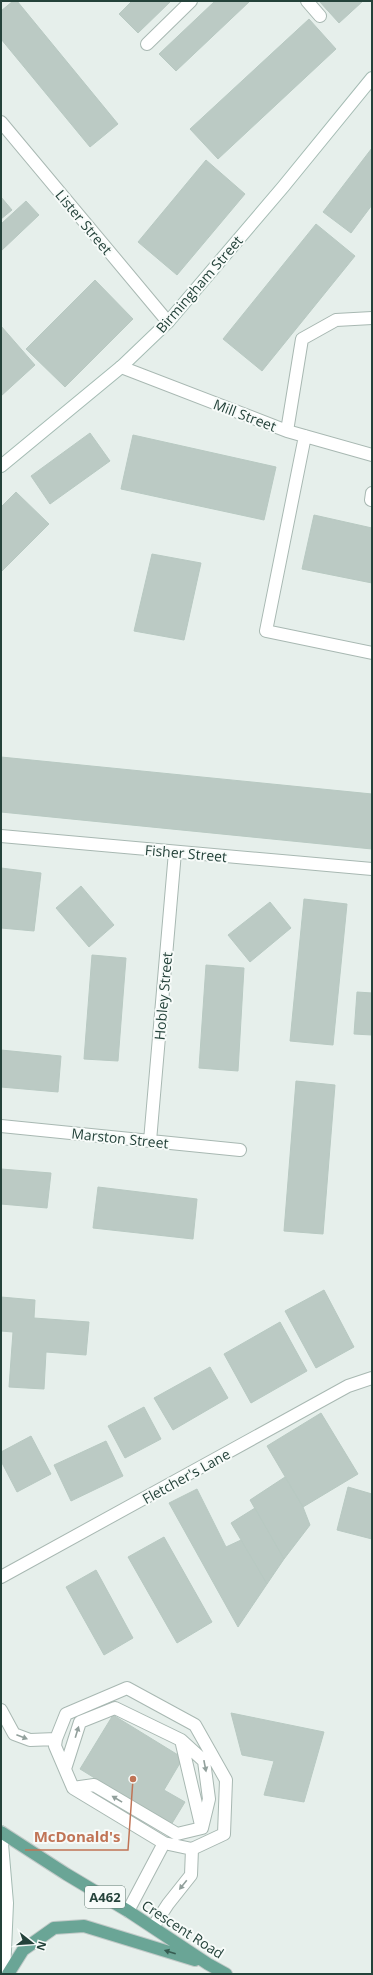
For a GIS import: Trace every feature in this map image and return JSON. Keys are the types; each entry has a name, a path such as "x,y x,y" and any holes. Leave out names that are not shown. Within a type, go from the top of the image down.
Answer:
{"main road":[{"name":"Crescent Road","path":"1,1831 66,1874 128,1911 208,1964 226,1974"},
{"name":"A462","path":"8,1974 23,1950 42,1935 54,1928 73,1926 84,1926 99,1930 208,1964"}],"street":[{"path":"147,44 190,1"},
{"path":"307,1 320,16"},
{"name":"Birmingham Street","path":"1,466 122,367 168,322 283,187 372,78"},
{"name":"Lister Street","path":"1,122 168,322"},
{"path":"287,431 302,339 336,320 372,318"},
{"name":"Mill Street","path":"122,367 287,431 372,455"},
{"path":"305,436 266,631 372,653"},
{"name":"Fisher Street","path":"1,836 372,869"},
{"name":"Hobley Street","path":"150,1141 175,852"},
{"name":"Marston Street","path":"1,1126 240,1150"},
{"name":"Fletcher's Lane","path":"1,1577 348,1386 372,1378"},
{"path":"127,1688 195,1725 226,1780 224,1834 192,1849 164,1843 73,1788 65,1769 55,1746 56,1739 66,1714 127,1688"},
{"path":"65,1769 80,1722 115,1708 181,1740 204,1761 209,1799 202,1828"},
{"path":"1,1710 14,1734 30,1740 56,1739"},
{"path":"181,1740 202,1828"},
{"path":"73,1788 94,1785 176,1834 202,1828"},
{"path":"1,1831 6,1903 4,1974"},
{"path":"128,1911 164,1843"},
{"path":"153,1927 168,1904 191,1875 192,1849"}],"building":[{"path":"13,1 17,1 118,124 90,147 1,39 1,11"},
{"path":"132,1 171,1 138,33 119,14"},
{"path":"215,1 250,1 176,71 159,54"},
{"path":"319,1 363,1 339,23"},
{"path":"309,19 336,49 218,159 190,129"},
{"path":"372,148 372,205 351,233 323,212"},
{"path":"206,160 245,194 177,275 138,242"},
{"path":"1,197 12,210 1,219"},
{"path":"26,201 39,215 1,251 1,224"},
{"path":"316,224 355,256 262,371 223,339"},
{"path":"95,280 133,319 65,387 26,349"},
{"path":"1,326 35,365 1,396"},
{"path":"90,433 110,461 50,504 31,476"},
{"path":"133,435 276,467 264,520 121,489"},
{"path":"16,492 49,524 1,572 1,507"},
{"path":"314,515 372,528 372,583 302,569"},
{"path":"152,554 201,563 184,640 134,631"},
{"path":"1,757 372,794 372,849 1,812"},
{"path":"1,868 41,873 34,931 1,928"},
{"path":"81,886 114,925 89,947 56,908"},
{"path":"304,899 347,904 333,1045 290,1041"},
{"path":"270,902 291,928 250,962 228,935"},
{"path":"92,955 126,958 118,1061 84,1059"},
{"path":"206,965 244,968 238,1071 199,1068"},
{"path":"357,992 372,993 372,1035 354,1034"},
{"path":"1,1050 61,1056 58,1092 1,1087"},
{"path":"296,1081 335,1085 323,1234 284,1231"},
{"path":"1,1169 51,1173 47,1208 1,1204"},
{"path":"98,1187 197,1199 193,1239 93,1228"},
{"path":"324,1290 354,1347 316,1368 285,1311"},
{"path":"1,1297 35,1300 34,1318 89,1322 86,1355 46,1352 44,1389 9,1387 13,1332 1,1331"},
{"path":"280,1322 307,1371 251,1403 224,1354"},
{"path":"210,1367 228,1398 173,1430 154,1398"},
{"path":"144,1407 161,1439 125,1458 108,1426"},
{"path":"321,1413 358,1474 303,1507 267,1446"},
{"path":"31,1436 51,1474 17,1492 1,1461 1,1452"},
{"path":"106,1441 123,1476 71,1501 54,1465"},
{"path":"285,1477 303,1507 310,1525 284,1559 250,1500"},
{"path":"348,1487 372,1494 372,1539 337,1530"},
{"path":"197,1489 226,1547 241,1540 267,1584 238,1627 169,1503"},
{"path":"255,1508 284,1559 267,1584 231,1523"},
{"path":"164,1537 212,1622 177,1643 128,1557"},
{"path":"96,1570 133,1638 104,1655 66,1587"},
{"path":"231,1713 324,1732 304,1802 264,1795 274,1761 242,1755"},
{"path":"113,1715 183,1758 164,1790 185,1802 171,1825 80,1769"}],"place":[{"name":"McDonald's","path":"133,1779"}]}
